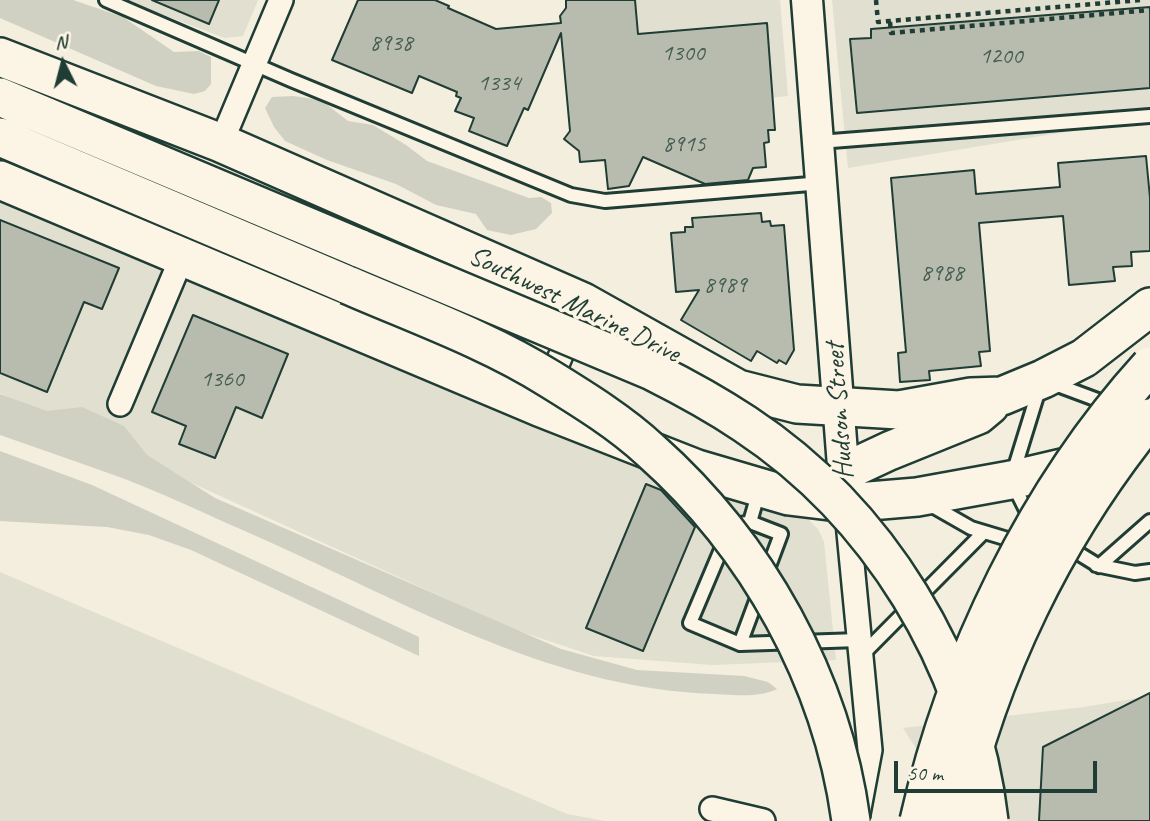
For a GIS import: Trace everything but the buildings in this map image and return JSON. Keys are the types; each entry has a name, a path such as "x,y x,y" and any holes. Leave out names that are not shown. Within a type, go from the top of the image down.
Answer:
{"main road":[{"name":"Southwest Marine Drive","path":"0,57 221,143 583,302 738,389 797,404 898,410 971,397 1002,396 1084,358 1150,307"},
{"path":"0,97 652,371 697,394 747,425 836,499 869,537 906,587 943,657 960,699 974,745 989,821"},
{"path":"0,137 496,350 549,378 648,448 691,488 733,538 767,586 818,695 836,746 850,821"},
{"path":"0,180 539,407 697,469 755,504 845,488 917,497 1011,480 1071,466 1143,419"},
{"path":"919,821 942,735 989,613 1049,502 1087,444 1125,393 1150,366"},
{"path":"845,488 889,451 978,415 1002,396"},
{"path":"955,821 996,683 1021,623 1084,508 1143,419"}],"street":[{"path":"221,143 281,0"},
{"name":"Hudson Street","path":"807,0 845,488 870,750 857,821"},
{"path":"120,404 182,257"},
{"path":"539,407 583,302"},
{"path":"712,809 763,821"}],"lane":[{"path":"106,0 537,181 582,197 605,201 822,183"},
{"path":"818,142 1150,116"},
{"path":"1099,566 1033,525 1011,480 1043,379 1143,419"},
{"path":"917,497 971,528 1099,566 1135,573 1150,571"},
{"path":"740,644 781,534 755,504 731,526 690,622 740,644 860,648 984,532"},
{"path":"1099,566 1150,521"}],"path":[{"path":"876,0 878,22 1141,0"},
{"path":"890,22 891,33 1150,10"}],"shaded area":[{"path":"0,0 73,0 123,17 174,52 199,51 211,57 211,84 205,91 194,94 156,86 0,18"},
{"path":"124,0 258,0 243,36 225,38"},
{"path":"593,0 780,0 788,96 599,115"},
{"path":"832,0 1150,0 1150,118 848,168"},
{"path":"293,96 321,100 348,121 373,125 427,161 529,198 541,197 551,203 552,213 536,229 511,235 487,230 476,214 436,205 396,184 327,160 285,141 274,127 265,108 272,97"},
{"path":"0,196 611,453 729,499 786,510 809,520 818,529 824,542 836,660 712,665 594,656 513,629 0,393"},
{"path":"0,394 47,411 82,407 124,426 147,455 215,498 561,649 637,670 744,676 768,682 777,689 762,694 739,695 653,688 592,676 532,658 474,636 156,491 0,435"},
{"path":"0,451 92,485 419,637 419,656 191,550 149,535 107,527 0,521"},
{"path":"0,572 567,814 605,821 0,821"},
{"path":"1150,696 1150,821 962,821 903,728 1084,707"}]}
